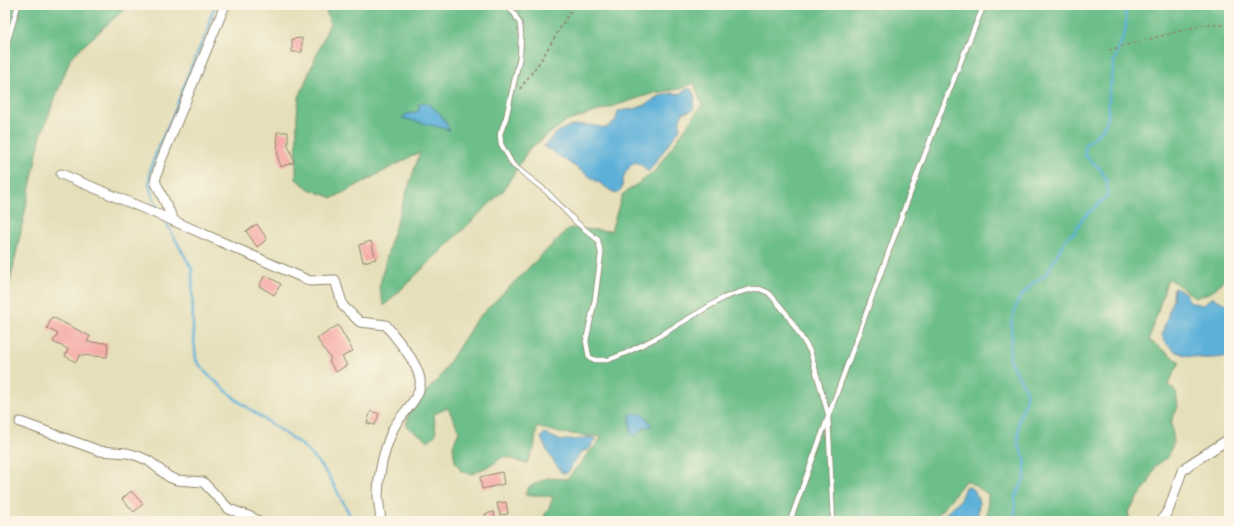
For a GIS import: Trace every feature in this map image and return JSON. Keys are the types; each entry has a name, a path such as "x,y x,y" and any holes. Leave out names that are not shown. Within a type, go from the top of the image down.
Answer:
{"street":[{"path":"174,221 155,181 160,163 225,5"},
{"path":"61,174 174,221 310,281 335,280 343,306 360,322 386,325 416,367 420,381 419,390 409,408 394,427 380,471 378,497 381,521"},
{"path":"20,422 100,451 127,453 138,456 149,461 169,477 177,480 203,482 230,509 252,517 258,521"},
{"path":"1161,521 1170,509 1182,471 1190,464 1229,439"}],"lane":[{"path":"5,45 7,43 18,5"},
{"path":"505,5 514,13 520,24 521,36 520,56 506,118 500,134 501,144 513,165 546,191 577,223 598,240 601,254 595,299 586,341 589,357 595,360 608,360 626,354 723,298 752,289 760,289 769,293 786,313 810,351 828,414 832,521"},
{"path":"790,521 828,414 927,148 984,5"}],"path":[{"path":"518,92 541,60 574,5"},
{"path":"1110,50 1202,25 1229,25"}],"green space":[{"path":"5,5 129,5 71,57 41,135 5,307"},
{"path":"324,5 1229,5 1229,275 1213,291 1196,298 1168,278 1149,340 1180,362 1168,384 1176,392 1178,407 1171,422 1174,442 1167,458 1155,466 1148,484 1128,512 1130,521 987,521 988,494 966,480 933,521 541,521 549,508 553,497 525,495 529,487 547,478 567,479 602,437 560,433 537,427 534,449 526,464 504,456 495,463 472,474 461,471 455,461 453,446 459,431 448,408 434,414 436,434 429,441 406,426 410,409 440,377 476,320 569,228 611,231 622,195 654,172 702,105 694,83 679,89 654,93 565,122 529,149 503,191 384,306 379,288 392,236 420,152 333,198 309,189 296,179 297,114 299,97 330,23"}],"water":[{"path":"686,89 691,89 695,97 693,110 683,113 680,119 680,129 648,172 643,166 635,162 632,164 624,177 622,188 616,194 544,146 553,136 563,129 573,125 606,128 616,120 618,111 634,109 645,105 660,96 672,93 680,94"},
{"path":"422,102 430,105 439,113 450,130 402,118 407,114 419,110 419,105"},
{"path":"1174,287 1185,293 1190,302 1203,305 1212,297 1229,304 1229,356 1204,358 1187,356 1172,349 1165,342 1162,335 1173,298"},
{"path":"630,414 643,414 651,423 651,426 645,427 635,436 632,436 630,428"},
{"path":"545,433 561,441 570,439 576,440 588,437 597,439 589,450 583,451 572,464 567,473 562,473 550,456 543,442 541,437"},
{"path":"968,486 975,491 979,503 977,521 938,521 960,500 965,487"}],"building":[{"path":"302,38 302,52 292,52 292,39"},
{"path":"277,132 288,132 288,145 294,162 281,167 278,158"},
{"path":"257,224 267,239 257,247 246,231"},
{"path":"371,241 376,259 363,262 359,245"},
{"path":"265,275 281,284 274,295 259,286"},
{"path":"52,317 90,336 87,342 108,343 107,357 80,355 76,362 65,356 68,349 53,342 58,334 47,328"},
{"path":"338,325 353,351 342,357 347,365 336,372 329,361 331,359 317,339"},
{"path":"371,411 379,414 375,425 367,423"},
{"path":"502,472 504,484 482,489 480,477"},
{"path":"131,491 143,504 134,512 122,499"},
{"path":"506,502 508,514 500,515 497,503"},
{"path":"494,512 495,521 487,521 485,514"}],"waterway":[{"path":"160,211 155,203 149,185 150,171 158,148 209,27 209,22 215,5"},
{"path":"1015,521 1015,498 1025,477 1025,459 1018,444 1019,418 1026,401 1026,390 1010,361 1012,336 1011,324 1018,300 1033,283 1044,276 1049,270 1066,238 1075,232 1082,219 1107,196 1107,182 1100,169 1085,156 1085,145 1103,129 1108,118 1109,95 1114,62 1126,28 1125,5"},
{"path":"165,221 192,269 193,328 196,360 206,373 238,401 303,446 329,476 353,521"}]}
